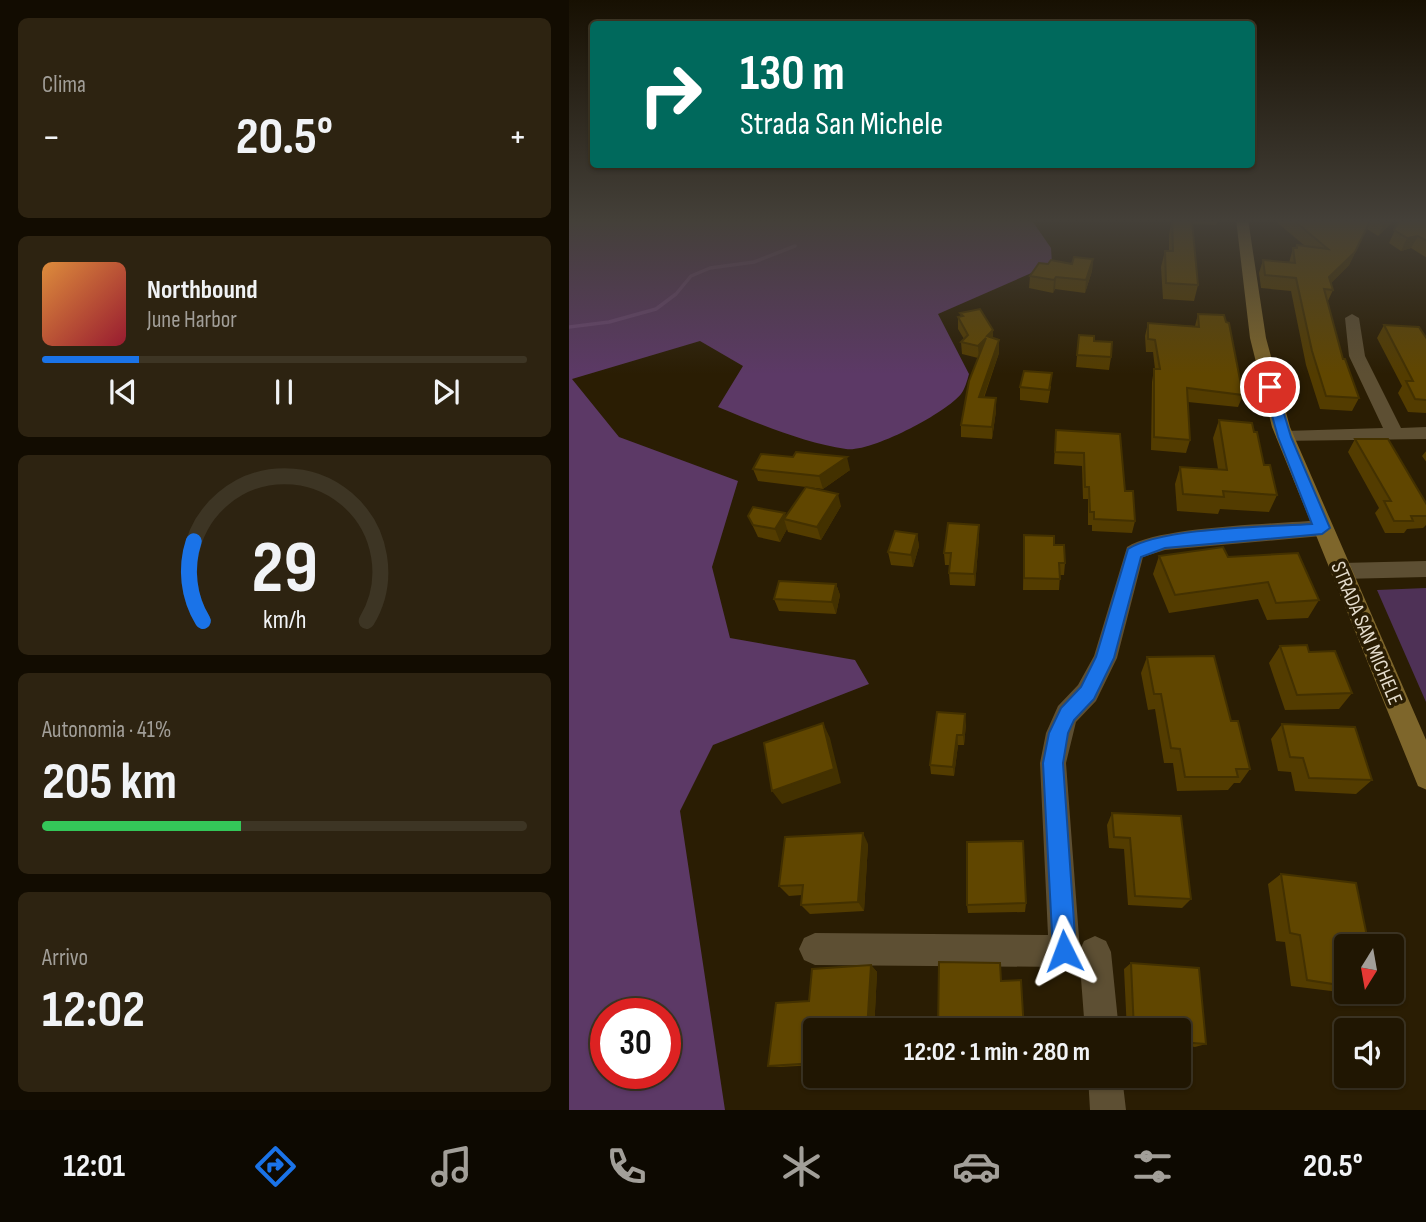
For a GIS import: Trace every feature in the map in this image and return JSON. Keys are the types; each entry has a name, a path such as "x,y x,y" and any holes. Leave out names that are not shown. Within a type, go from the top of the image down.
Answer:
{"street":[{"name":"STRADA SAN MICHELE","path":"1249,271 1259,338 1285,437 1398,703 1426,777"},
{"path":"1352,318 1357,356 1395,434"},
{"path":"1285,437 1426,433"},
{"path":"815,949 1064,951 1053,763 1059,733 1067,714 1087,693 1105,658 1134,554 1144,547 1165,542 1322,528"},
{"path":"1341,571 1426,569"},
{"path":"1095,952 1101,1018"},
{"path":"1106,1088 1108,1110"}],"shaded area":[{"path":"569,271 1036,271 938,314 969,374 961,394 940,411 907,430 857,449 814,442 718,407 743,366 700,341 572,379 619,437 738,481 712,567 730,638 855,660 869,684 713,745 680,811 725,1110 569,1110"},
{"path":"1427,589 1426,702 1377,590"}],"building":[{"path":"1034,271 1089,271 1086,280 1056,277 1054,280 1030,276"},
{"path":"1166,271 1197,271 1198,285 1166,283"},
{"path":"1264,271 1335,271 1329,277 1333,290 1324,289 1343,359 1359,398 1326,396 1312,351 1296,278 1265,275"},
{"path":"980,309 993,330 987,336 999,340 979,397 996,398 992,427 961,425 969,381 986,338 978,346 961,342 968,335 958,317 963,316 960,313"},
{"path":"1198,314 1224,315 1229,323 1243,395 1187,388 1190,440 1154,437 1154,369 1160,369 1155,340 1148,339 1148,323 1199,327"},
{"path":"1384,325 1419,327 1427,339 1427,400 1415,399 1406,381 1413,381"},
{"path":"1079,335 1094,336 1094,341 1112,342 1111,357 1077,355"},
{"path":"1024,371 1052,373 1049,390 1020,387"},
{"path":"1219,420 1252,423 1254,432 1257,432 1264,465 1270,465 1277,495 1223,491 1224,497 1183,494 1180,467 1227,470"},
{"path":"1056,430 1120,434 1125,491 1133,491 1135,521 1094,519 1094,512 1090,512 1089,487 1085,487 1084,453 1055,452"},
{"path":"1355,439 1388,439 1427,505 1427,516 1411,516 1413,521 1394,521 1384,501 1391,501"},
{"path":"796,452 847,457 819,476 753,469 761,454 793,457"},
{"path":"806,487 838,494 817,527 784,519"},
{"path":"753,507 785,513 775,529 753,525 748,516"},
{"path":"948,523 979,525 974,574 949,573 951,553 944,553"},
{"path":"895,531 917,534 911,555 888,552"},
{"path":"1024,535 1054,536 1054,545 1064,545 1065,563 1059,563 1060,579 1024,578"},
{"path":"1223,547 1228,557 1298,553 1319,600 1276,603 1268,582 1175,595 1159,556"},
{"path":"779,581 836,584 832,602 774,599"},
{"path":"1307,645 1309,652 1335,651 1352,693 1297,695 1280,646"},
{"path":"1214,656 1231,721 1238,721 1250,769 1236,769 1238,777 1185,777 1180,749 1171,748 1161,694 1154,694 1147,657"},
{"path":"937,712 965,714 963,735 957,735 953,767 930,765"},
{"path":"823,723 834,769 772,791 764,743"},
{"path":"1282,724 1355,727 1372,780 1309,778 1303,758 1290,757"},
{"path":"1112,813 1181,816 1191,899 1135,896 1130,838 1114,837"},
{"path":"863,833 858,902 801,905 803,885 779,886 785,837"},
{"path":"1023,841 1026,903 967,905 967,842"},
{"path":"1281,874 1356,883 1367,934 1334,934 1334,984 1307,980 1300,935 1290,933"},
{"path":"939,962 1000,963 1001,981 1021,980 1023,1018 938,1018"},
{"path":"1131,963 1199,968 1206,1044 1191,1043 1191,1018 1133,1018"},
{"path":"871,965 868,1018 803,1018 803,1064 768,1066 776,1003 809,1001 812,969"}],"waterway":[{"path":"569,327 609,322 656,309 676,294 691,276 703,271"}],"route":[{"path":"1064,951 1053,763 1059,733 1067,714 1087,693 1105,658 1134,554 1144,547 1165,542 1322,528 1285,437 1270,387"}]}
